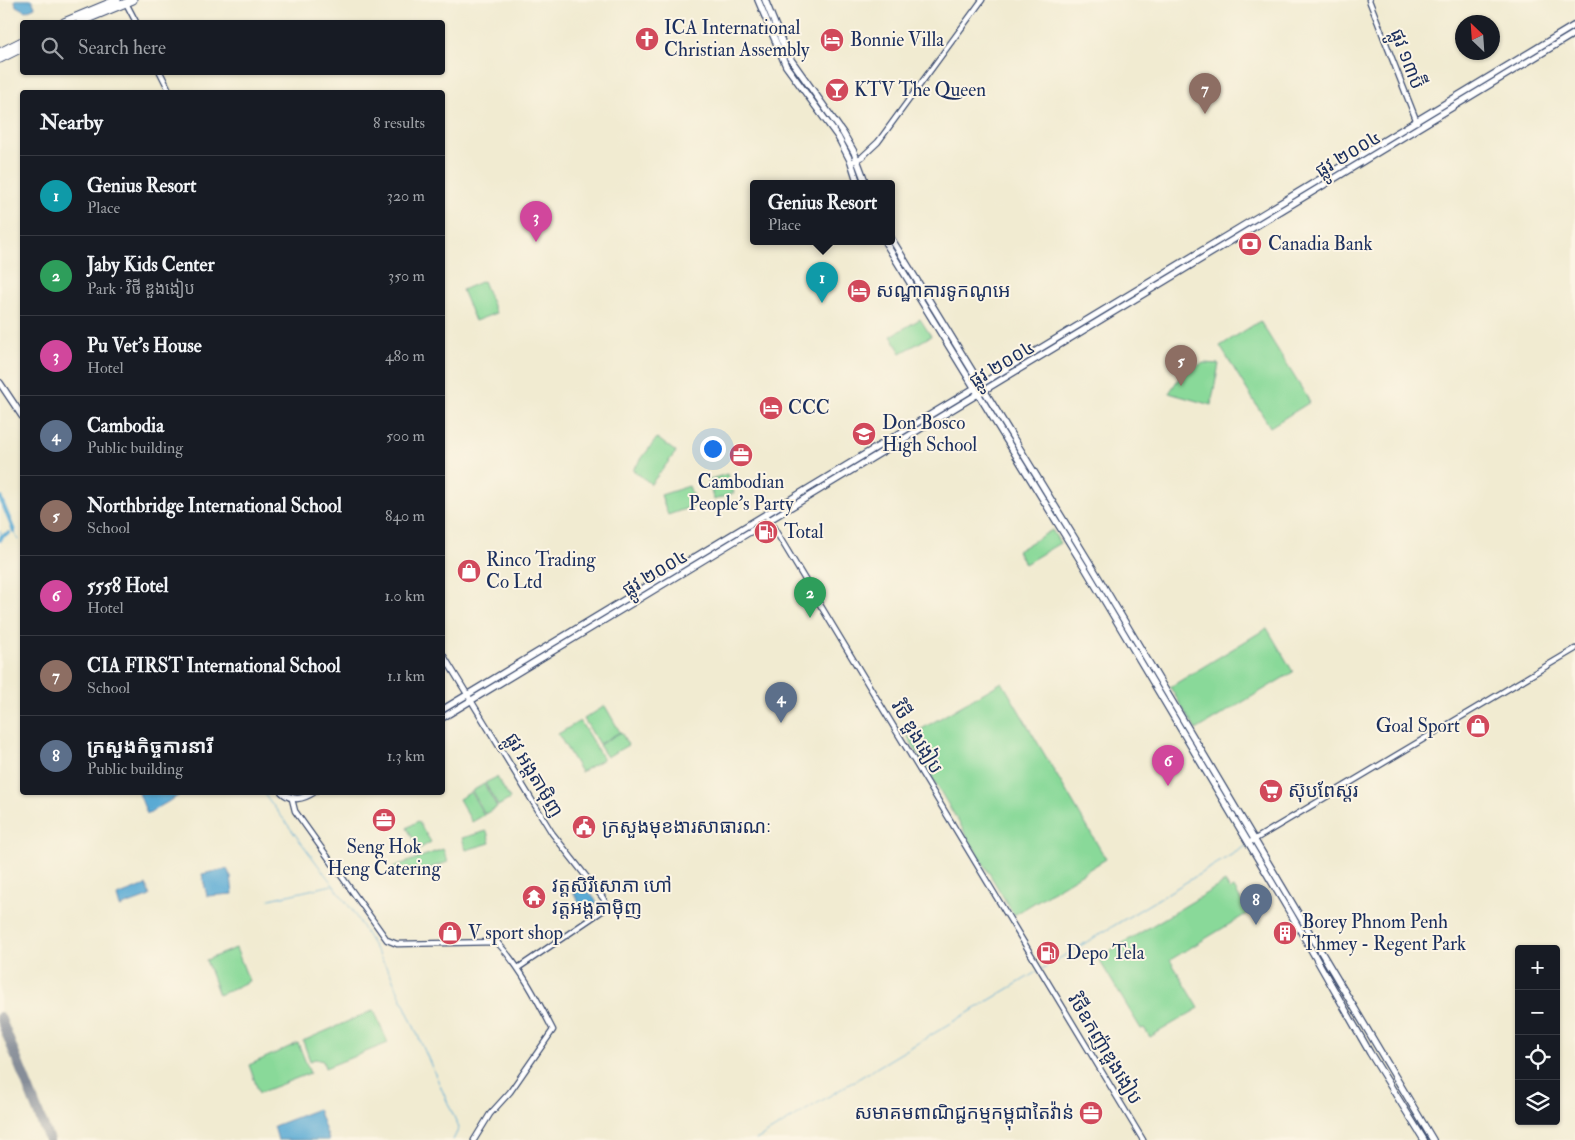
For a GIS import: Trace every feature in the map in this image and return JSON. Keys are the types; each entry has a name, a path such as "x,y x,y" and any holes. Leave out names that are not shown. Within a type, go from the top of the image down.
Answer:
{"highway":[{"path":"80,20 117,0"},
{"path":"80,20 130,1"},
{"path":"0,52 20,42"},
{"path":"0,59 20,49"}],"main road":[{"path":"758,0 786,66 854,161 857,180"},
{"path":"765,0 791,62 843,133 864,180"},
{"name":"ផ្លូវ ២០០៤","path":"445,716 769,521 1418,124 1575,25"},
{"name":"ផ្លូវ ២០០៤","path":"1418,124 1575,33"},
{"path":"887,245 1255,839 1362,1024 1433,1140"},
{"path":"895,245 979,391 1248,843 1363,1041 1424,1140"},
{"path":"0,383 20,413"},
{"name":"ផ្លូវ ២០០៤","path":"445,708 766,515 979,391"},
{"path":"286,795 292,799 308,795"}],"street":[{"path":"854,161 878,142 982,0"},
{"name":"ផ្លូវ ១៣ប៊ី","path":"1369,0 1418,124"},
{"path":"130,1 135,20"},
{"path":"162,75 169,90"},
{"name":"វិថី ឌួងងៀប","path":"766,515 1042,972"},
{"path":"1248,843 1575,649"},
{"name":"ផ្លូវ អង្តតាម៉ិញ","path":"445,658 552,833 608,907 518,968"},
{"path":"292,799 295,811 387,940 397,944 497,942 518,968 553,1030 510,1092 490,1114 474,1140"},
{"name":"វិថីឧកញ៉ាឌួងងៀប","path":"1042,972 1143,1140"}],"green space":[{"path":"483,281 496,313 475,321 462,290"},
{"path":"920,319 931,336 901,353 891,336"},
{"path":"1260,321 1310,402 1270,427 1220,346"},
{"path":"1204,363 1219,364 1211,405 1169,393 1183,372"},
{"path":"657,438 676,452 651,484 633,470"},
{"path":"727,474 734,493 714,500 708,480"},
{"path":"689,486 696,505 668,515 661,495"},
{"path":"1052,530 1060,543 1025,564 1017,551"},
{"path":"1267,628 1293,672 1196,730 1170,687"},
{"path":"1002,682 1106,859 1014,915 908,737"},
{"path":"605,706 620,732 599,744 584,719"},
{"path":"580,721 603,759 581,772 558,734"},
{"path":"621,732 628,745 607,757 599,745"},
{"path":"497,777 510,799 498,806 485,783"},
{"path":"484,784 497,807 485,814 472,791"},
{"path":"471,792 484,815 472,822 459,799"},
{"path":"418,821 431,842 419,849 407,828"},
{"path":"487,831 490,843 466,850 462,838"},
{"path":"443,849 448,862 397,879 393,867"},
{"path":"1225,882 1230,890 1234,888 1248,913 1170,960 1199,1008 1150,1037 1144,1028 1141,1029 1098,958"},
{"path":"236,948 249,981 219,995 206,960"},
{"path":"374,1010 388,1043 325,1068 323,1061 315,1059 310,1061 303,1041"},
{"path":"298,1043 310,1073 259,1093 249,1065"}],"water":[{"path":"15,0 32,0 35,7 26,11 16,6"},
{"path":"140,795 180,795 147,814"},
{"path":"227,869 231,877 233,894 207,896 202,874"},
{"path":"579,879 597,902 593,907 584,912 570,886"},
{"path":"146,885 150,896 120,907 117,896"},
{"path":"318,1109 329,1140 278,1140 274,1126"}],"waterway":[{"path":"0,497 14,531"},
{"path":"0,531 2,536"},
{"path":"14,531 18,540"},
{"path":"0,540 2,536 9,533"},
{"path":"265,795 352,910 391,975 459,1128 453,1140"},
{"path":"1042,969 1246,846"},
{"path":"270,899 332,885"},
{"path":"756,1140 1038,971"}],"taxiway":[{"path":"0,1017 49,1140"}],"place":[{"name":"ICA International Christian Assembly","path":"647,39"},
{"name":"Bonnie Villa","path":"832,40"},
{"name":"KTV The Queen","path":"837,90"},
{"name":"CIA FIRST International School","path":"1205,114"},
{"name":"Pu Vet's House","path":"536,242"},
{"name":"Canadia Bank","path":"1250,244"},
{"name":"សណ្ឋាគារទូកណូអេ","path":"859,291"},
{"name":"Genius Resort","path":"822,303"},
{"name":"Northbridge International School","path":"1181,386"},
{"name":"CCC","path":"771,408"},
{"name":"Don Bosco High School","path":"864,434"},
{"name":"Cambodian People's Party","path":"741,455"},
{"name":"Total","path":"766,532"},
{"name":"Rinco Trading Co Ltd","path":"469,571"},
{"name":"Jaby Kids Center","path":"810,618"},
{"name":"Cambodia","path":"781,723"},
{"name":"Goal Sport","path":"1478,726"},
{"name":"5558 Hotel","path":"1168,786"},
{"name":"ស៊ុបពែស្តរ","path":"1271,791"},
{"name":"Seng Hok Heng Catering","path":"384,820"},
{"name":"ក្រសួងមុខងារសាធារណៈ","path":"584,827"},
{"name":"វត្តសិរីសោភា ហៅ វត្តអង្តតាម៉ិញ","path":"534,897"},
{"name":"ក្រសួងកិច្ចការនារី","path":"1256,925"},
{"name":"V sport shop","path":"450,933"},
{"name":"Borey Phnom Penh Thmey - Regent Park","path":"1285,933"},
{"name":"Depo Tela","path":"1048,953"},
{"name":"សមាគមពាណិជ្ជកម្មកម្ពុជាតៃវ៉ាន់","path":"1091,1113"}]}
